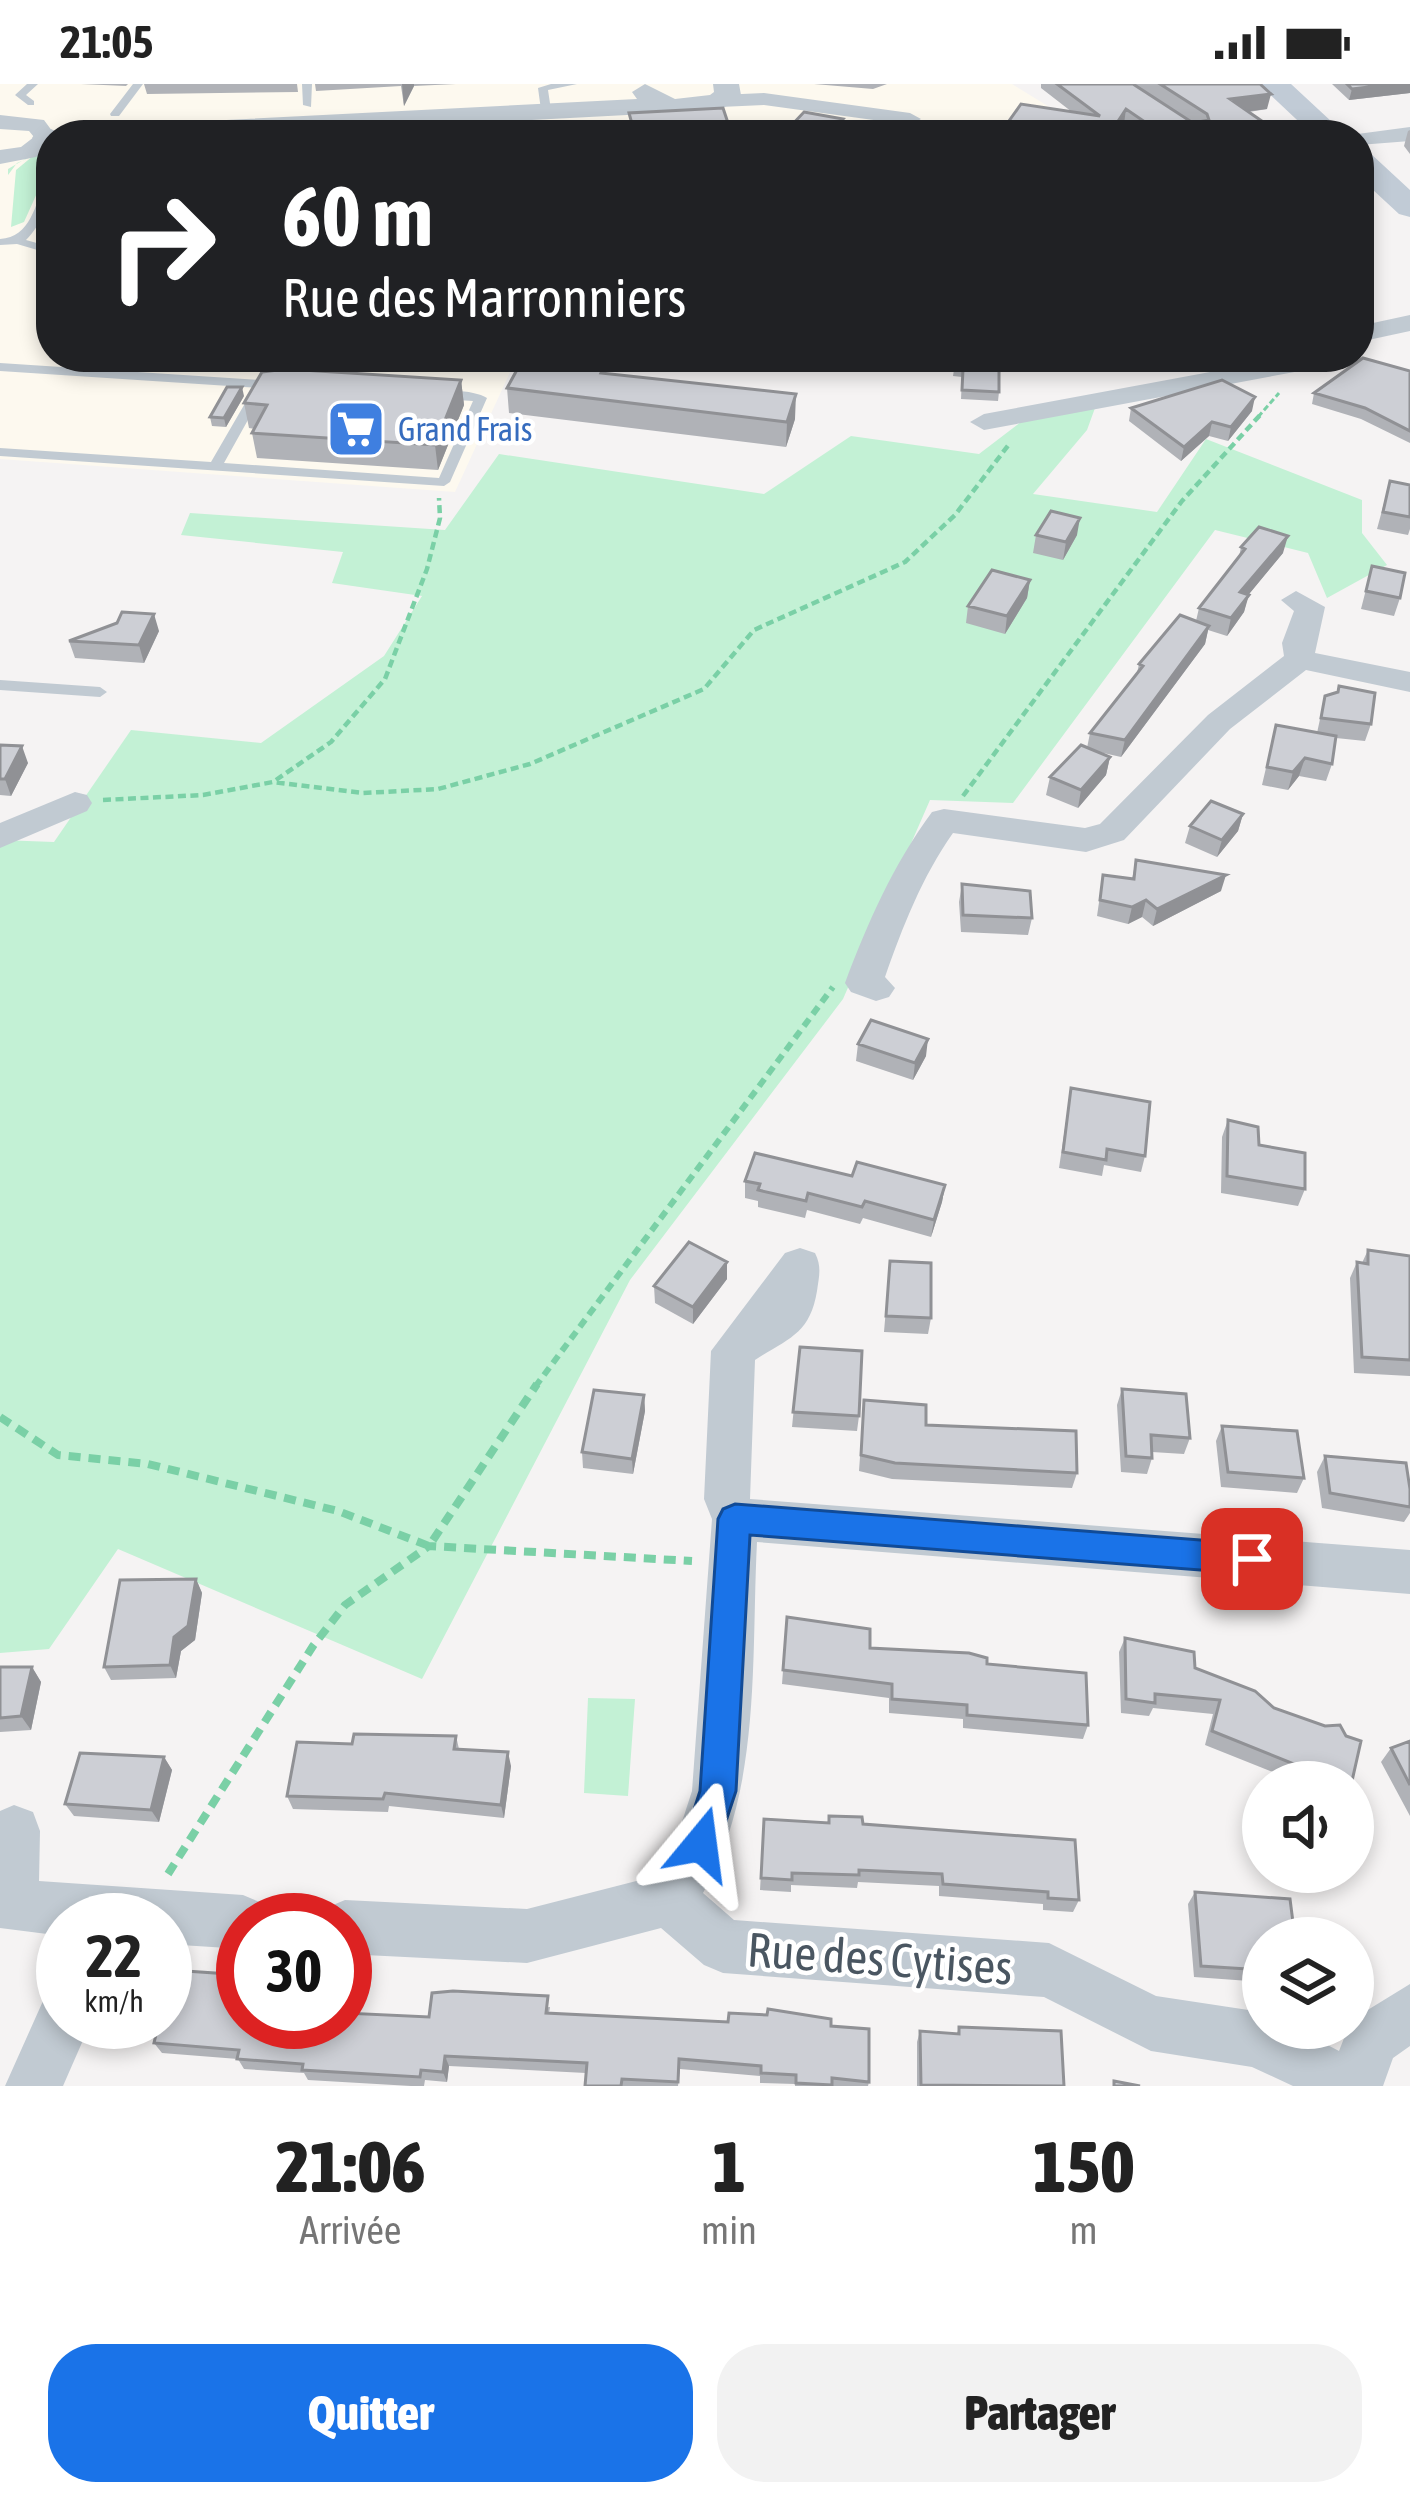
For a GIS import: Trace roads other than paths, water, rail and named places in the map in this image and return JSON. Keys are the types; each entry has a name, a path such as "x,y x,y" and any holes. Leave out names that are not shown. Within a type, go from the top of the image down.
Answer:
{"main road":[{"path":"1274,84 1314,120"},
{"path":"1374,174 1410,207"}],"street":[{"path":"550,120 591,116 653,94 700,107 725,91 910,119"},
{"path":"0,122 36,125"},
{"path":"1374,137 1410,134"},
{"path":"0,176 6,151 36,141"},
{"path":"1374,331 1410,323"},
{"path":"984,422 1240,372"},
{"path":"1279,393 1291,372"},
{"path":"1296,600 1310,607 1298,643 1300,659"},
{"path":"876,988 864,983 878,944 910,866 944,820 1086,840 1112,832 1219,722 1300,659 1410,682"},
{"path":"0,836 75,802"},
{"path":"372,1928 527,1936 669,1899 701,1844 718,1791 734,1541 727,1499 733,1351"},
{"path":"734,1541 1410,1571"},
{"path":"14,1831 12,1906 36,1909"},
{"name":"Rue des Cytises","path":"669,1899 723,1946 1049,1970 1150,2023 1255,2039 1310,2064 1340,2086"},
{"path":"1354,2086 1372,2039 1410,2012"},
{"path":"34,2086 51,2049"}],"lane":[{"path":"31,103 20,95 33,84"},
{"path":"115,114 138,84"},
{"path":"307,84 308,106"},
{"path":"550,120 543,88 572,84"},
{"path":"17,241 28,232 36,214"},
{"path":"0,242 36,247"},
{"path":"0,367 36,369"},
{"path":"77,372 284,385"},
{"path":"215,467 262,384"},
{"path":"0,452 444,482 481,398 416,394"},
{"path":"0,685 100,692"}],"place":[{"name":"Grand Frais","path":"356,429"}]}
